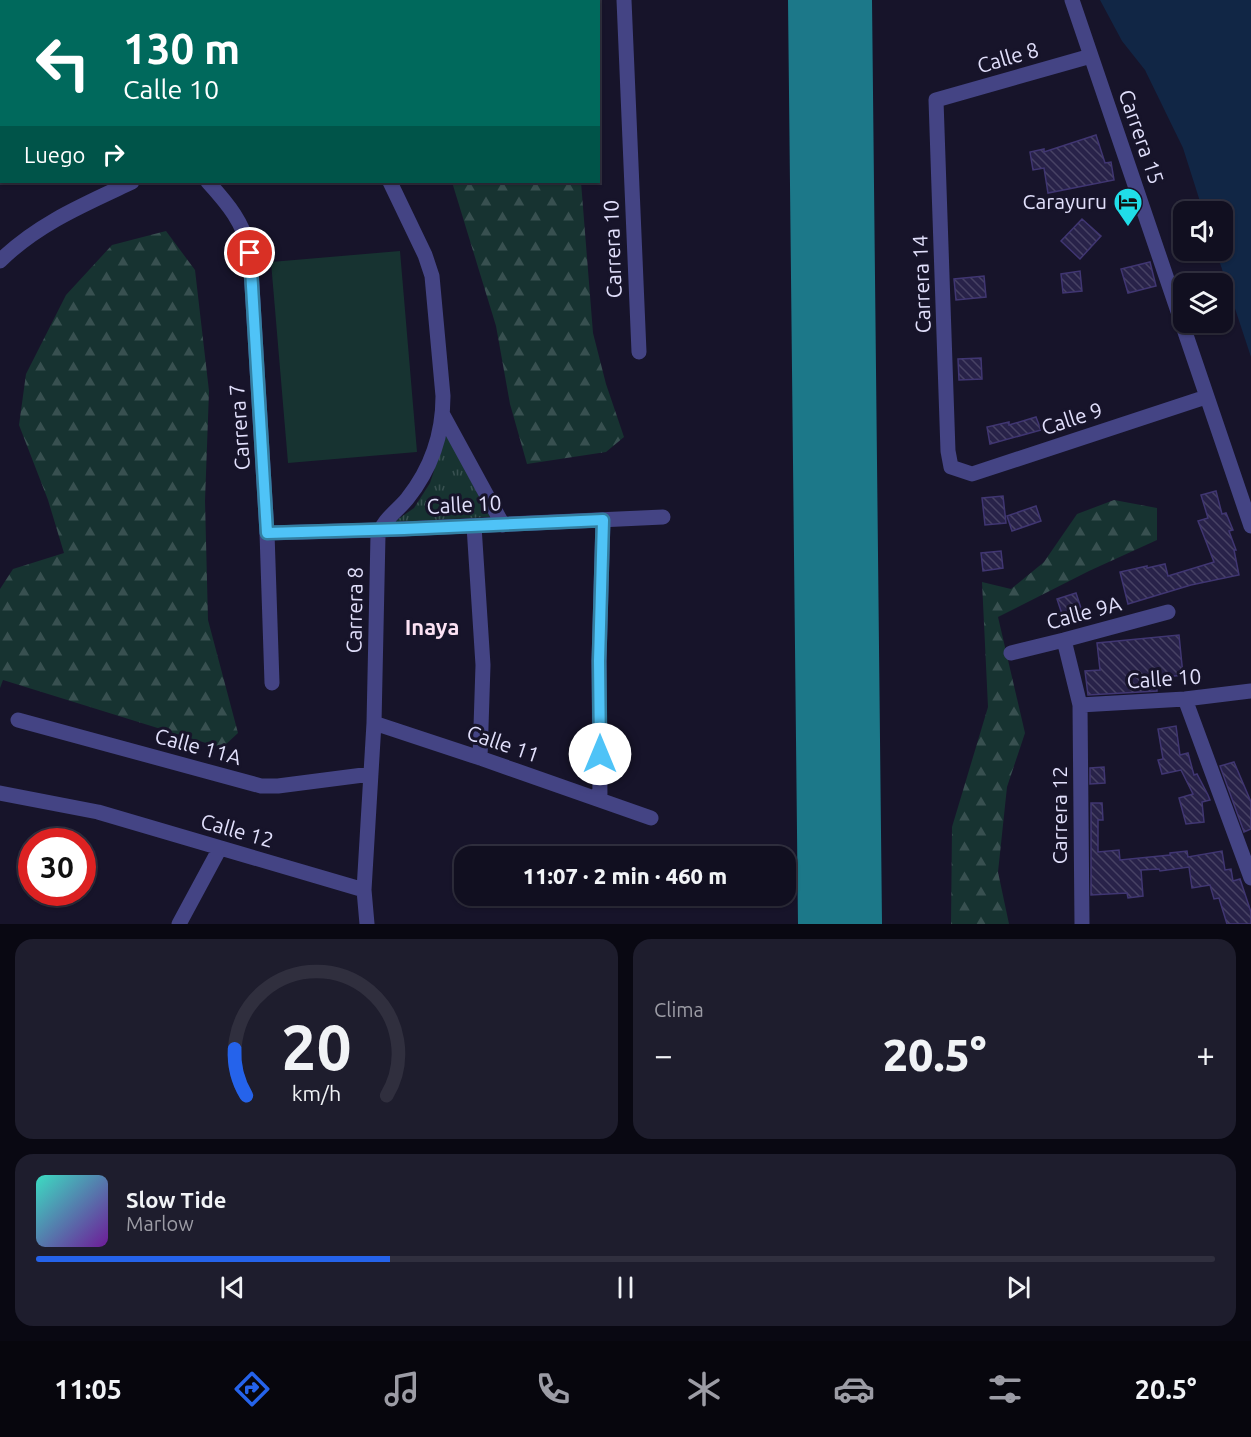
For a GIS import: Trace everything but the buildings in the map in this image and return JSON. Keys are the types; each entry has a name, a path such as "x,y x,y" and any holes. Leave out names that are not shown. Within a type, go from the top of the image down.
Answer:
{"street":[{"name":"Carrera 10","path":"624,0 639,352"},
{"name":"Carrera 15","path":"1072,0 1251,526"},
{"name":"Calle 8","path":"936,100 1091,56"},
{"name":"Carrera 14","path":"936,100 951,467"},
{"path":"0,261 36,231 61,215 130,183"},
{"name":"Carrera 7","path":"209,183 239,219 250,253 267,533 272,683"},
{"path":"380,530 406,501 423,476 440,434 443,416 432,276 425,255 390,183"},
{"name":"Calle 9","path":"951,467 972,474 1206,397"},
{"path":"443,416 503,525"},
{"name":"Calle 10","path":"267,533 663,517"},
{"path":"600,800 599,661 603,520"},
{"path":"474,526 483,665 480,758"},
{"name":"Carrera 8","path":"367,924 364,890 374,723 380,530"},
{"name":"Calle 9A","path":"1011,653 1168,612"},
{"name":"Carrera 12","path":"1064,640 1080,705 1082,924"},
{"name":"Calle 10","path":"1080,705 1185,699 1251,691"},
{"path":"1185,699 1251,878"},
{"name":"Calle 11A","path":"18,720 261,786 278,786 371,774"},
{"name":"Calle 11","path":"374,723 651,818"},
{"name":"Calle 12","path":"0,793 98,812 364,890"},
{"path":"179,924 220,848"}],"green space":[{"path":"452,183 581,183 593,333 606,384 624,437 606,452 527,464 510,404 496,326"},
{"path":"166,231 195,270 209,391 205,501 208,620 238,733 222,748 3,680 0,688 0,589 13,569 64,553 48,500 19,425 26,374 66,295 112,245"},
{"path":"400,251 417,452 288,463 271,262"},
{"path":"446,434 490,517 394,522 414,508 430,483"},
{"path":"1114,500 1157,508 1157,540 998,617 1025,733 1007,787 998,872 1009,924 951,924 952,827 988,707 982,582 1011,589 1044,562 1077,514"}],"water":[{"path":"1100,0 1251,0 1251,357 1233,302 1233,273 1223,273 1219,261 1233,261 1233,201 1200,201 1183,148 1145,70 1122,41"}],"runway":[{"path":"830,0 840,924"}],"place":[{"name":"Carayuru","path":"1128,228"}],"district":[{"name":"Inaya","path":"432,627"}],"route":[{"path":"250,253 267,533 603,520 599,661 600,754"}]}
